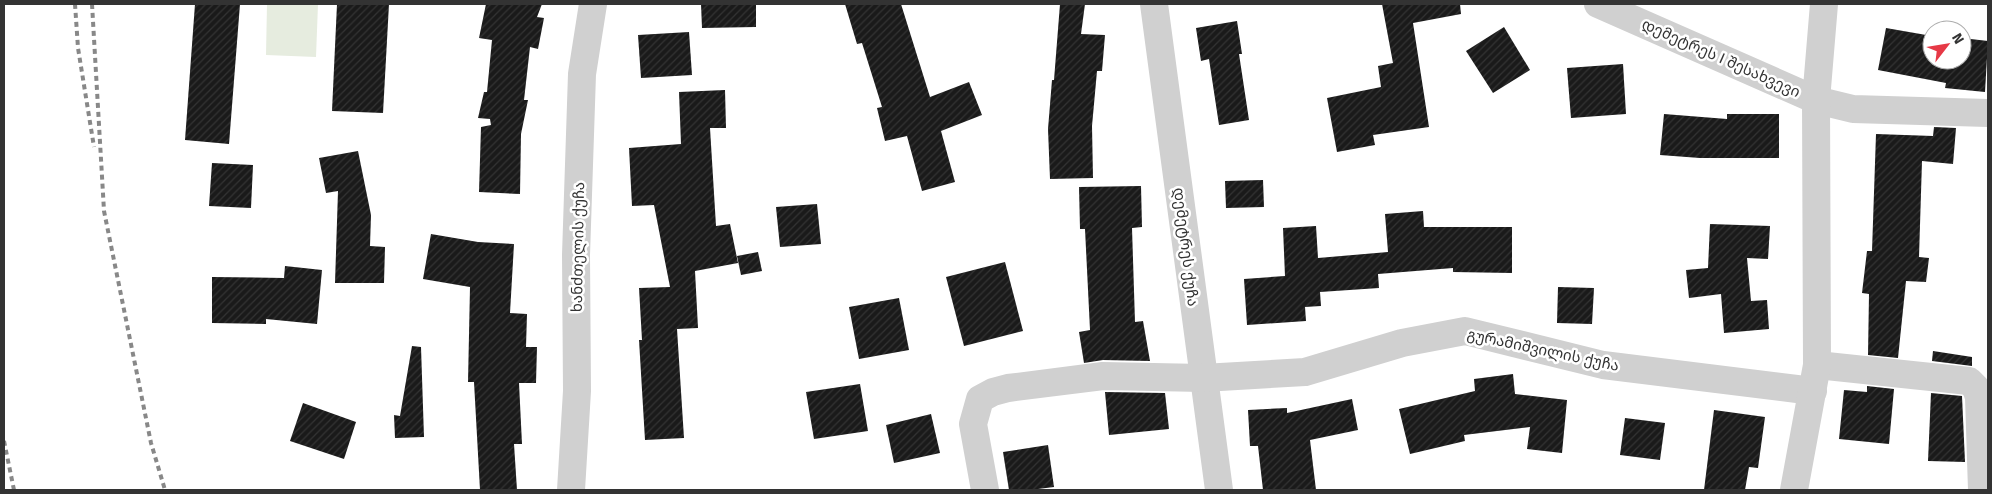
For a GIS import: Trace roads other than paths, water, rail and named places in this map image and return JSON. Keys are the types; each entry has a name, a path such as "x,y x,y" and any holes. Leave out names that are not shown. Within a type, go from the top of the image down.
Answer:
{"street":[{"name":"ხანძთელის ქუჩა","path":"571,490 577,391 576,255 582,74 592,4"},
{"name":"დემეტრეს ქუჩა","path":"1154,4 1219,490"},
{"name":"დემეტრეს I შესახვევი","path":"1598,4 1816,100 1853,109 1988,112"},
{"path":"1794,490 1817,365 1816,100 1824,4"},
{"name":"გურამიშვილის ქუჩა","path":"985,490 973,424 980,399 992,392 1008,388 1103,376 1204,378 1305,372 1402,343 1465,331 1603,364 1813,391"},
{"path":"1817,365 1969,381 1976,388 1979,397 1982,490"}],"railway":[{"path":"75,4 78,48 94,147"},
{"path":"92,4 104,211 151,443 165,490"},
{"path":"4,441 14,490"}]}
